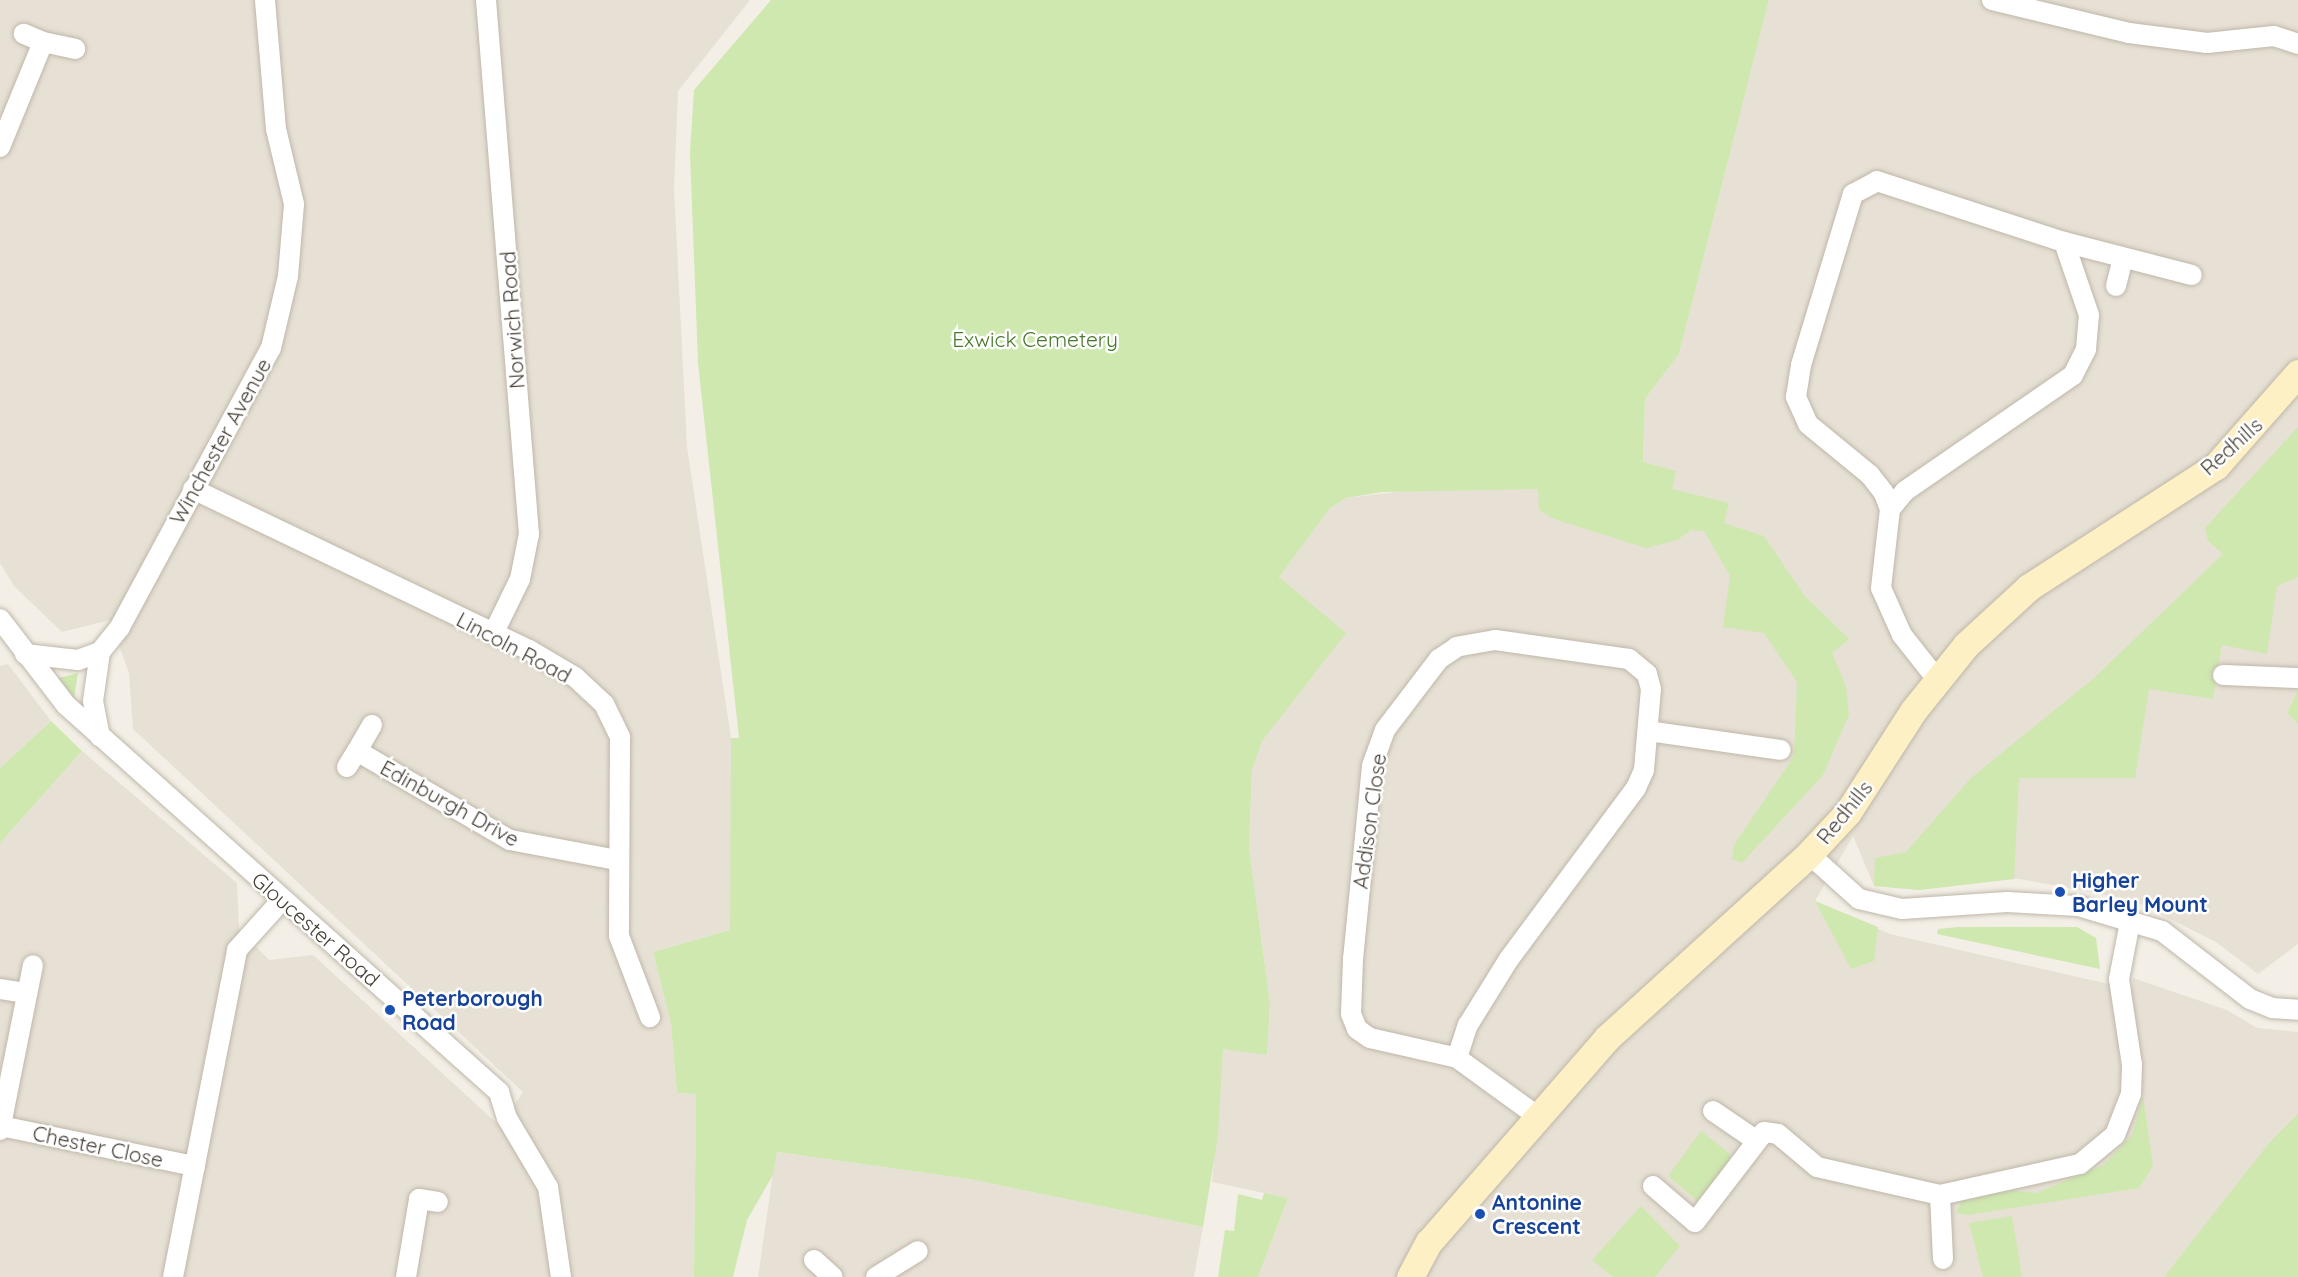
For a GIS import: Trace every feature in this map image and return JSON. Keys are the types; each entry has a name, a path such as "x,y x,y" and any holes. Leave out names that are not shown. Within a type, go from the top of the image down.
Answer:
{"street":[{"name":"Winchester Avenue","path":"100,652 120,627 193,489 258,378 288,276 294,204 276,129 265,0"},
{"name":"Norwich Road","path":"486,0 529,534 519,579 493,634"},
{"path":"1992,0 2129,33 2207,43 2274,36 2298,44"},
{"path":"24,34 43,42 75,49"},
{"path":"0,147 43,42"},
{"path":"1890,509 1870,475 1808,424 1796,397 1801,364 1853,194 1877,181 2064,242 2192,275"},
{"path":"1936,678 1902,635 1881,588 1890,509 1905,491 2073,375 2086,349 2089,315 2064,242"},
{"path":"2116,286 2123,258"},
{"name":"Redhills","path":"1410,1277 1429,1242 1607,1038 1809,854 1866,789 1936,678 2029,587 2216,466 2298,373"},
{"name":"Lincoln Road","path":"193,489 493,634 575,677 611,714 621,755 617,860 619,936 650,1017"},
{"name":"Gloucester Road","path":"0,619 66,705 499,1092 507,1118 548,1187 561,1277"},
{"name":"Addison Close","path":"1457,1058 1468,1025 1509,959 1636,788 1648,731 1650,680 1629,659 1495,640 1447,651 1385,730 1372,765 1365,818 1351,1014 1357,1029 1370,1038 1457,1058 1537,1116"},
{"path":"25,654 78,660 100,652 93,701 100,736"},
{"path":"2223,675 2298,678"},
{"name":"Edinburgh Drive","path":"372,725 352,759 510,840 617,860"},
{"path":"1648,731 1781,750"},
{"path":"1809,854 1859,899 1902,909 2007,902 2078,906 2162,931 2262,1005 2298,1010"},
{"path":"173,1277 237,950 282,900"},
{"path":"1653,1186 1695,1222 1764,1132 1778,1134 1817,1167 1940,1195 2080,1164 2115,1135 2131,1094 2132,1065 2119,979 2130,922"},
{"name":"Chester Close","path":"33,965 1,1128 195,1166"},
{"path":"0,989 26,993"},
{"path":"1713,1111 1757,1141"},
{"path":"1940,1195 1943,1259"},
{"path":"406,1277 420,1197"},
{"path":"876,1277 918,1251"},
{"path":"814,1260 833,1277"}],"shaded area":[{"path":"0,0 750,0 678,91 674,188 687,447 731,738 732,794 730,930 653,952 671,1024 677,1093 696,1094 694,1277 0,1277 0,843 82,751 237,883 239,929 269,960 313,955 501,1127 523,1092 133,729 129,673 110,620 62,632 14,586 0,563"},
{"path":"1769,0 2298,0 2298,690 2287,713 2298,724 2298,944 2258,974 2216,942 2132,900 2020,879 1988,878 1920,890 1874,886 1853,836 1815,901 1890,934 2104,983 2132,987 2133,978 2227,1010 2257,1028 2298,1032 2298,1118 2192,1277 1258,1277 1288,1198 1212,1182 1223,1049 1267,1054 1270,1003 1249,848 1252,770 1218,752 1281,573 1330,508 1346,498 1643,463 1645,399 1679,354"},
{"path":"8,664 51,721 0,768 0,666"},
{"path":"776,1152 969,1179 1203,1227 1194,1277 758,1277"}],"green space":[{"name":"Exwick Cemetery","path":"771,0 1769,0 1679,354 1645,399 1643,462 1676,471 1672,489 1729,503 1724,523 1764,536 1804,595 1849,639 1832,653 1846,686 1849,715 1823,775 1742,863 1732,859 1734,845 1794,756 1797,682 1764,633 1723,627 1730,576 1704,531 1691,530 1677,540 1646,548 1554,519 1539,510 1538,489 1382,492 1346,498 1330,508 1279,577 1346,633 1262,741 1252,770 1249,848 1270,1003 1267,1055 1223,1049 1218,1136 1203,1227 969,1179 777,1152 773,1175 747,1220 733,1277 694,1277 696,1094 677,1093 671,1024 653,952 730,930 731,738 739,738 698,363 690,152 694,90"},
{"path":"2298,427 2298,577 2277,586 2267,654 2222,645 2213,699 2149,689 2135,778 2019,778 2014,879 1920,890 1874,886 1875,858 1906,852 1971,778 2094,678 2223,554 2208,541 2205,528"},
{"path":"78,673 74,699 56,679"},
{"path":"2298,690 2298,724 2287,713"},
{"path":"51,721 82,751 0,843 0,768"},
{"path":"1815,901 1878,927 1874,961 1851,969"},
{"path":"2077,927 2096,938 2100,969 1937,934 1938,929"},
{"path":"2143,1096 2153,1166 2139,1188 1968,1215 1956,1213 1963,1198 2004,1190 2036,1193 2104,1165 2132,1135"},
{"path":"2298,1114 2298,1277 2164,1277 2269,1143"},
{"path":"1701,1131 1730,1154 1729,1164 1700,1203 1668,1176"},
{"path":"1264,1193 1288,1198 1258,1277 1218,1277 1225,1230 1234,1231 1238,1194 1262,1200"},
{"path":"1641,1206 1680,1246 1655,1277 1613,1277 1592,1260"},
{"path":"2012,1216 2022,1277 1983,1277 1969,1223"}],"place":[{"name":"Higher Barley Mount","path":"2060,892"},
{"name":"Peterborough Road","path":"390,1010"},
{"name":"Antonine Crescent","path":"1480,1214"}]}
